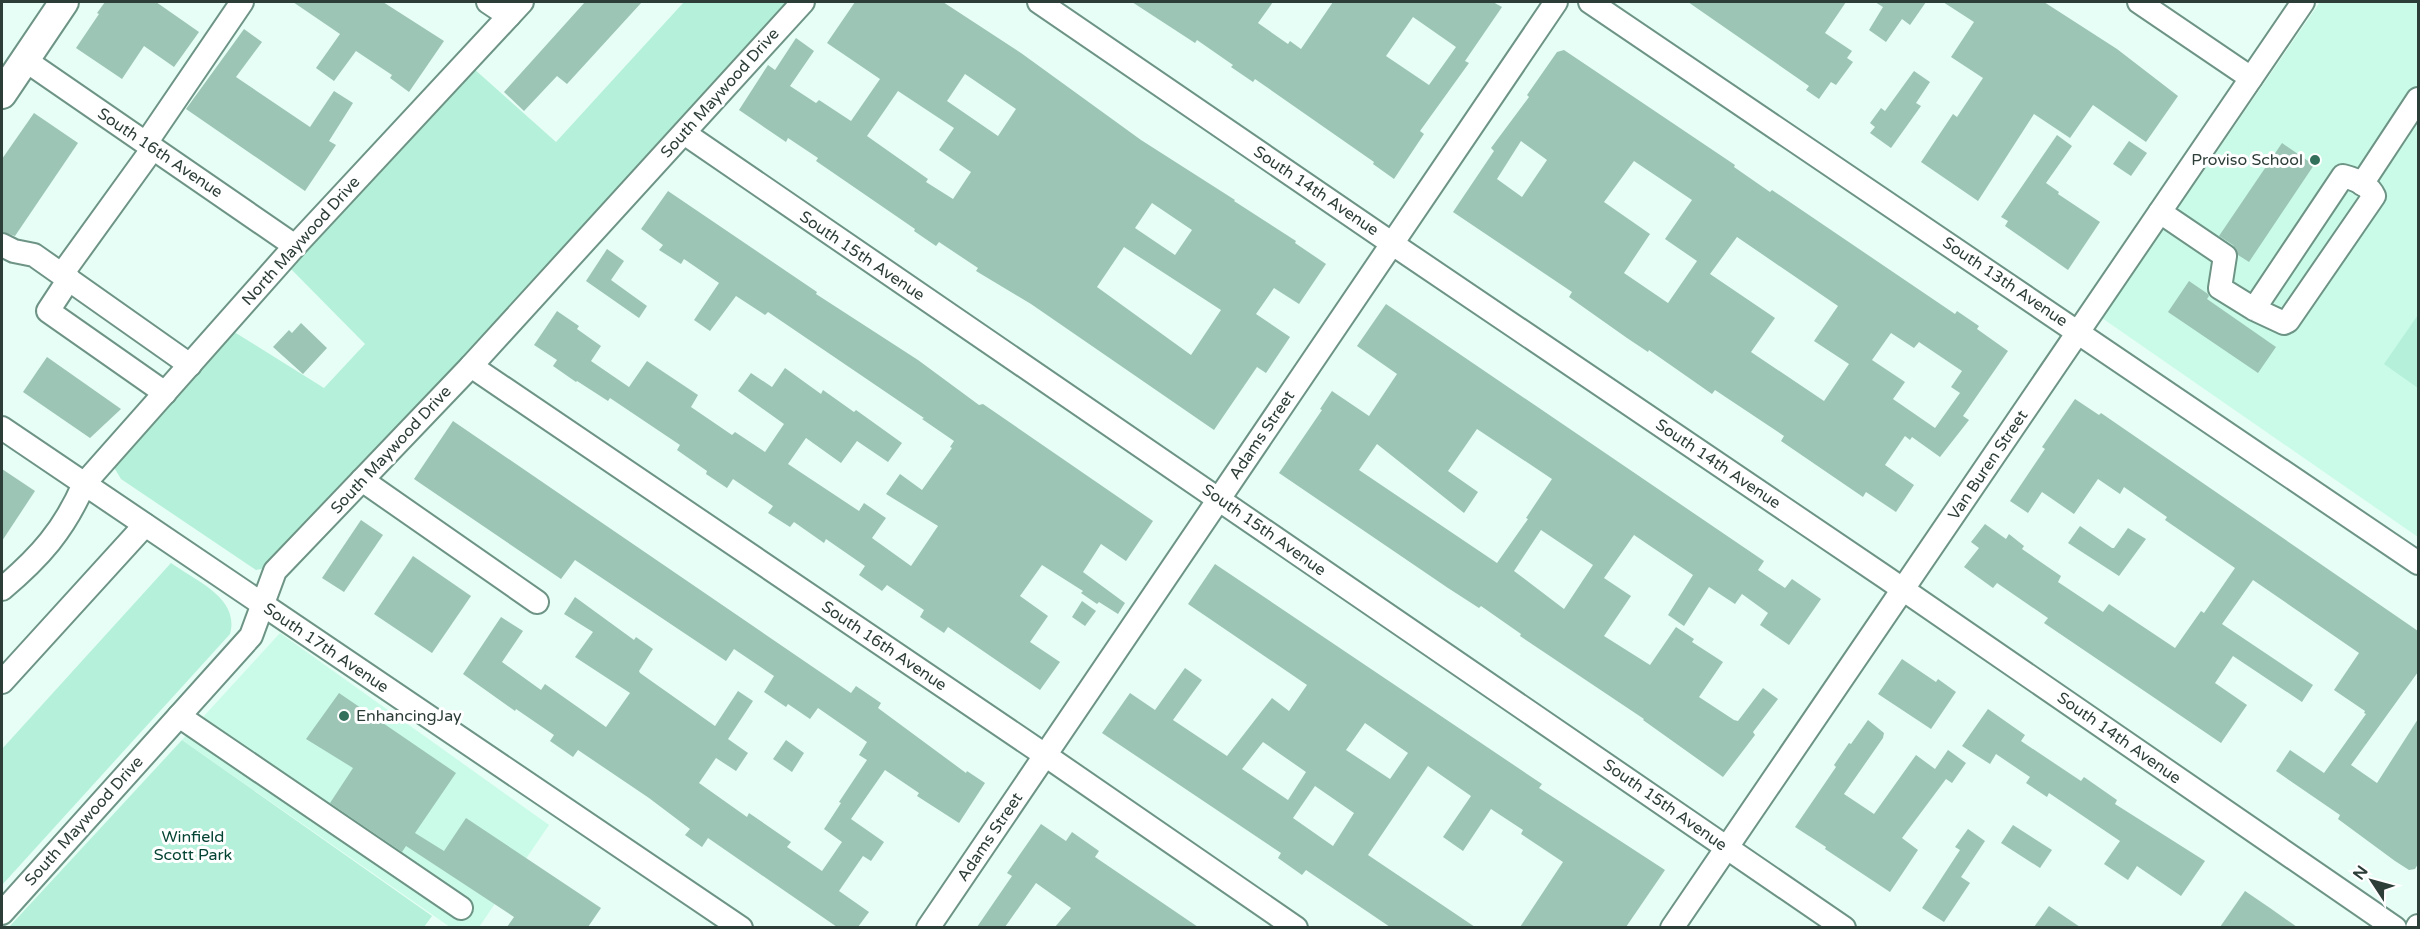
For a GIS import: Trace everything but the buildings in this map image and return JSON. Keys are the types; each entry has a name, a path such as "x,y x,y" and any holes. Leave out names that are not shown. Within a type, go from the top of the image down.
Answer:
{"main road":[{"path":"2,92 64,2"}],"street":[{"path":"165,393 48,311 66,277 242,2"},
{"path":"488,2 516,9"},
{"name":"South Maywood Drive","path":"2,913 251,636 275,571 471,366 803,2"},
{"name":"South 14th Avenue","path":"1040,2 2395,927"},
{"name":"Adams Street","path":"928,927 1556,2"},
{"name":"South 13th Avenue","path":"1590,2 2418,563"},
{"path":"2139,2 2251,78"},
{"name":"Van Buren Street","path":"1672,927 2303,2"},
{"name":"North Maywood Drive","path":"2,589 50,544 74,506 84,484 190,364 295,246 516,9"},
{"name":"South 16th Avenue","path":"25,60 295,246"},
{"path":"2362,184 2418,99"},
{"name":"South 15th Avenue","path":"684,133 704,149 1219,498 1844,927"},
{"path":"2160,212 2225,256 2220,288 2254,309 2281,322 2288,321 2374,196 2371,189 2343,176 2254,309"},
{"path":"2,245 14,251 34,255 190,364"},
{"name":"South 16th Avenue","path":"471,366 1296,927"},
{"name":"South 17th Avenue","path":"2,428 741,927"},
{"path":"362,480 537,602"},
{"path":"2,681 145,525"},
{"path":"179,716 461,908"}],"shaded area":[{"name":"Proviso School","path":"2320,2 2418,2 2418,537 2102,318"},
{"path":"280,633 549,825 479,927 450,927 182,740"}],"green space":[{"path":"684,2 790,2 276,562 266,568 256,570 121,479 112,464 231,330 324,388 365,344 290,268 473,68 556,142"},
{"path":"2418,315 2418,388 2384,364"},
{"path":"171,563 222,600 229,610 230,634 2,885 2,749"},
{"name":"Winfield Scott Park","path":"182,740 432,916 424,927 9,927"}],"place":[{"name":"Proviso School","path":"2315,160"},
{"name":"EnhancingJay","path":"344,716"}]}
